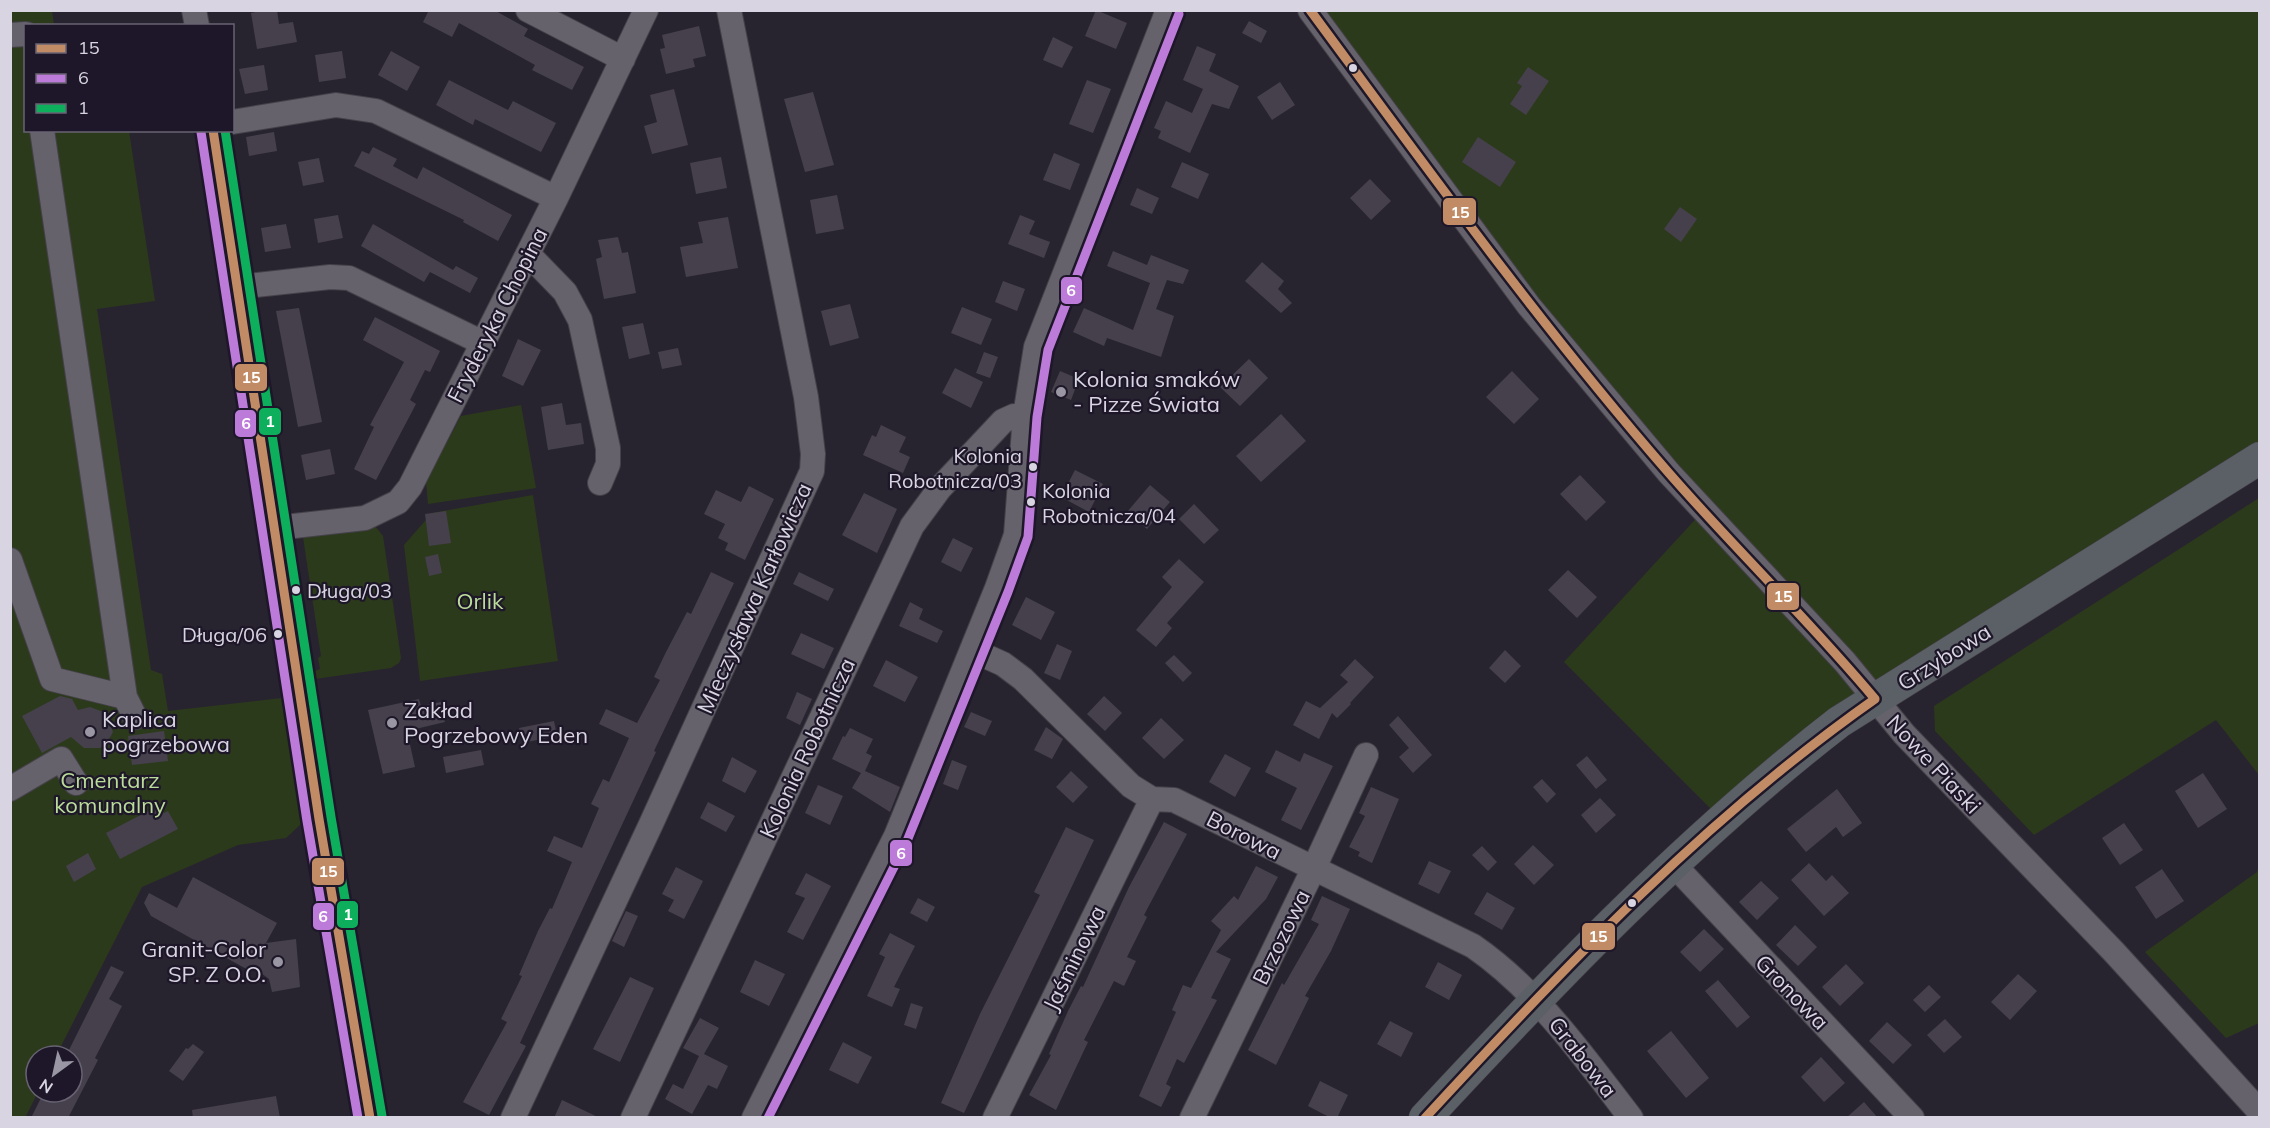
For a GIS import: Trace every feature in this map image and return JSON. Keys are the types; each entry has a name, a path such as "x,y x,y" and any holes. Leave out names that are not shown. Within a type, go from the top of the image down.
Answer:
{"main road":[{"name":"Grzybowa","path":"1425,1118 1535,998 1674,865 1807,747 1875,699 2259,458"}],"street":[{"path":"528,10 623,59"},
{"name":"Fryderyka Chopina","path":"276,528 365,518 398,502 410,487 556,198 646,10"},
{"name":"Mieczysława Karłowicza","path":"513,1118 651,824 812,471 813,454 807,397 729,10"},
{"path":"754,1118 896,836 1016,536 1024,416 1033,361 1045,321 1168,10"},
{"name":"Nowe Piaski","path":"1310,10 1560,344 1669,473 1822,637 1904,734 2114,952 2259,1112"},
{"path":"234,122 336,105 376,111 556,198"},
{"path":"10,560 52,679 130,707 42,132"},
{"path":"213,132 276,528 317,808 370,1118"},
{"path":"528,254 564,292 580,320 609,448 608,464 600,483"},
{"path":"238,287 330,277 349,278 483,343"},
{"name":"Kolonia Robotnicza","path":"633,1118 912,526 940,488 1003,422 1014,416 1024,416"},
{"name":"Borowa","path":"972,650 1003,664 1018,675 1131,786 1152,799 1174,800 1313,870 1473,946 1535,998"},
{"name":"Brzozowa","path":"1192,1118 1313,870 1366,755"},
{"path":"10,789 61,759 75,783"},
{"name":"Jaśminowa","path":"995,1118 1152,799"},
{"name":"Gronowa","path":"1674,865 1912,1118"},
{"name":"Grabowa","path":"1535,998 1631,1118"}],"green space":[{"name":"Cmentarz komunalny","path":"10,11 52,11 54,24 24,24 24,132 129,132 155,301 97,309 151,670 162,674 168,711 282,698 302,823 286,838 238,845 142,887 62,1044 24,1044 24,1104 32,1104 25,1118 10,1117"},
{"path":"1310,11 2259,11 2259,458 1970,641 1722,820 1564,662 1704,510"},
{"path":"521,405 536,488 428,504 426,482 461,416"},
{"name":"Orlik","path":"533,495 558,661 420,681 404,545 432,513"},
{"path":"2259,498 2259,775 2216,720 2034,835 1935,731 1934,706"},
{"path":"375,526 383,536 401,658 399,663 391,668 315,679 313,672 320,669 318,658 321,656 303,537"},
{"path":"2259,865 2259,1023 2226,1038 2145,952 2257,872"}],"building":[{"path":"277,10 279,24 293,22 297,42 257,49 251,13"},
{"path":"429,10 494,10 528,29 524,36 584,67 572,90 532,70 535,65 459,23 452,37 423,22"},
{"path":"1096,10 1127,23 1116,49 1085,36"},
{"path":"1249,21 1267,31 1261,43 1242,33"},
{"path":"699,26 706,56 693,59 695,67 666,74 660,49 665,48 662,35"},
{"path":"1053,37 1073,47 1062,68 1043,60"},
{"path":"1197,46 1216,54 1209,71 1239,86 1229,109 1212,104 1190,153 1158,138 1161,131 1154,128 1166,101 1192,113 1203,89 1183,80"},
{"path":"342,51 346,78 319,82 315,55"},
{"path":"391,51 420,67 407,91 378,75"},
{"path":"264,65 268,90 245,94 239,69"},
{"path":"1528,67 1549,81 1526,115 1510,104 1522,86 1517,83"},
{"path":"449,80 508,110 513,101 556,123 541,152 475,119 473,125 436,105"},
{"path":"1087,80 1111,89 1093,133 1069,124"},
{"path":"1280,82 1295,105 1272,120 1257,97"},
{"path":"674,89 688,145 652,154 644,126 657,122 650,95"},
{"path":"813,92 834,165 805,172 784,99"},
{"path":"274,132 277,151 249,156 246,137"},
{"path":"1478,137 1516,162 1500,187 1462,162"},
{"path":"373,147 397,159 393,166 417,179 423,167 512,215 498,241 463,222 464,220 354,166 362,151 369,154"},
{"path":"1054,153 1080,164 1070,190 1043,180"},
{"path":"721,157 727,188 696,194 690,163"},
{"path":"319,158 324,182 303,186 298,162"},
{"path":"1182,162 1209,174 1198,199 1171,187"},
{"path":"1370,179 1391,201 1371,220 1350,198"},
{"path":"1137,188 1159,198 1152,214 1130,205"},
{"path":"837,195 844,229 816,234 810,200"},
{"path":"1680,207 1697,219 1681,242 1664,229"},
{"path":"338,215 343,238 318,243 314,219"},
{"path":"1020,215 1035,221 1029,234 1050,242 1044,258 1008,244"},
{"path":"728,217 738,268 686,277 680,247 703,243 698,222"},
{"path":"286,224 291,248 265,252 261,228"},
{"path":"373,224 453,270 456,266 478,278 470,293 430,272 424,282 361,246"},
{"path":"618,237 622,253 628,252 636,293 604,299 596,259 602,257 598,240"},
{"path":"1113,251 1147,265 1151,255 1189,270 1183,284 1167,280 1156,309 1174,316 1161,357 1107,338 1104,346 1073,332 1084,308 1133,330 1150,283 1107,266"},
{"path":"1262,262 1284,281 1278,289 1292,303 1281,313 1245,281"},
{"path":"1003,281 1025,289 1017,311 995,302"},
{"path":"850,304 859,338 830,346 821,311"},
{"path":"962,307 992,319 981,345 951,333"},
{"path":"299,308 322,422 298,427 276,311"},
{"path":"375,317 440,351 430,372 425,370 410,400 416,404 376,480 354,469 374,427 370,425 404,362 363,340"},
{"path":"643,323 650,354 629,359 622,327"},
{"path":"518,339 541,350 523,386 502,376"},
{"path":"678,348 682,365 662,369 658,352"},
{"path":"984,352 998,357 990,378 976,373"},
{"path":"1249,359 1268,378 1240,406 1220,387"},
{"path":"955,368 983,382 971,408 942,393"},
{"path":"1060,371 1079,379 1071,400 1051,392"},
{"path":"1512,371 1539,399 1514,424 1486,397"},
{"path":"562,403 566,425 581,423 584,444 548,450 541,407"},
{"path":"1281,414 1306,441 1261,482 1236,456"},
{"path":"881,425 906,437 899,452 910,457 903,473 863,455 872,435 876,437"},
{"path":"330,449 335,474 306,480 301,455"},
{"path":"1075,470 1103,484 1089,512 1061,497"},
{"path":"1580,475 1606,502 1586,521 1560,494"},
{"path":"1150,485 1170,502 1147,529 1127,512"},
{"path":"749,486 774,499 745,560 725,550 728,543 718,538 725,524 704,514 716,490 741,502"},
{"path":"864,493 897,509 877,553 842,535"},
{"path":"1194,504 1219,530 1204,544 1179,519"},
{"path":"446,511 451,543 429,546 425,514"},
{"path":"953,538 973,548 961,572 941,562"},
{"path":"438,554 442,573 429,576 425,557"},
{"path":"1179,559 1204,582 1167,623 1172,628 1156,647 1136,630 1172,587 1162,577"},
{"path":"1568,570 1597,597 1577,618 1548,590"},
{"path":"711,572 734,583 520,1043 526,1046 489,1115 463,1102 507,1022 501,1019 522,976 519,975 538,931 550,908 552,909 572,862 547,851 554,836 582,848 599,808 591,804 603,779 609,782 629,738 599,724 606,709 637,723 660,680 654,677 666,652 687,612 691,614"},
{"path":"799,572 834,589 828,601 793,584"},
{"path":"1026,597 1055,612 1041,640 1012,625"},
{"path":"910,602 923,609 919,619 943,631 937,643 899,626"},
{"path":"801,633 834,648 824,669 791,654"},
{"path":"1057,644 1072,651 1060,680 1044,673"},
{"path":"1505,650 1521,666 1505,683 1489,668"},
{"path":"1174,655 1192,673 1183,682 1165,663"},
{"path":"1355,659 1374,677 1337,718 1332,713 1319,739 1293,725 1306,701 1320,708 1348,682 1340,675"},
{"path":"886,660 918,677 905,702 873,686"},
{"path":"797,692 812,699 800,725 786,718"},
{"path":"60,696 72,699 78,710 90,707 106,713 113,732 107,743 100,748 84,748 71,737 42,753 22,716"},
{"path":"1104,696 1122,713 1105,731 1087,714"},
{"path":"419,699 421,706 441,702 445,722 407,731 415,767 383,774 368,710"},
{"path":"971,712 992,721 985,736 964,727"},
{"path":"1398,716 1432,755 1413,773 1399,757 1409,748 1389,725"},
{"path":"1161,718 1184,740 1164,759 1142,738"},
{"path":"554,721 557,736 522,743 519,728"},
{"path":"1046,727 1063,739 1052,759 1034,750"},
{"path":"850,728 873,739 866,753 872,756 865,771 900,787 890,812 852,788 861,773 832,759 843,736 845,737"},
{"path":"164,731 168,761 132,765 128,736"},
{"path":"481,750 484,765 446,773 443,757"},
{"path":"1276,750 1300,762 1304,753 1333,766 1301,830 1281,820 1297,788 1265,772"},
{"path":"1225,754 1251,768 1235,797 1209,782"},
{"path":"1587,756 1607,780 1596,789 1576,765"},
{"path":"732,757 757,771 745,793 722,781"},
{"path":"952,760 967,766 958,790 943,784"},
{"path":"1071,771 1088,787 1073,803 1056,787"},
{"path":"2203,773 2227,809 2198,828 2175,791"},
{"path":"1542,779 1556,794 1547,803 1533,787"},
{"path":"818,785 843,796 830,825 805,813"},
{"path":"1371,787 1399,799 1372,863 1358,856 1360,852 1349,847 1365,816 1359,813"},
{"path":"1837,789 1862,823 1843,837 1836,827 1806,852 1787,829"},
{"path":"1600,798 1616,815 1596,833 1581,815"},
{"path":"708,802 735,816 726,832 700,818"},
{"path":"160,805 164,813 168,811 178,829 120,859 106,833"},
{"path":"1164,822 1187,834 1144,915 1147,917 1127,957 1136,961 1124,986 1114,981 1084,1040 1088,1042 1056,1110 1029,1095 1051,1055 1049,1054 1068,1011 1081,986 1083,987 1129,887"},
{"path":"2124,823 2143,850 2120,865 2102,838"},
{"path":"1066,827 1094,840 964,1113 941,1103 980,1014 1040,895 1034,892"},
{"path":"1533,845 1554,865 1534,885 1514,864"},
{"path":"1482,846 1497,862 1488,871 1472,855"},
{"path":"88,853 96,869 74,882 66,866"},
{"path":"1429,861 1451,871 1439,894 1418,884"},
{"path":"1809,863 1826,881 1832,875 1849,893 1824,916 1791,880"},
{"path":"1256,866 1278,877 1266,899 1216,952 1231,959 1211,998 1217,1000 1184,1063 1177,1059 1166,1084 1171,1087 1161,1107 1139,1096 1176,1012 1172,1010 1183,985 1191,988 1221,930 1211,921 1234,896 1238,900"},
{"path":"676,867 703,881 684,919 668,911 674,900 662,894"},
{"path":"2162,869 2184,901 2156,919 2135,887"},
{"path":"806,873 831,886 803,940 787,932 805,898 795,894"},
{"path":"193,877 277,923 266,943 296,939 300,987 272,992 269,979 253,967 250,971 151,916 144,903 149,893 177,908"},
{"path":"1761,881 1779,898 1757,920 1739,902"},
{"path":"1487,892 1515,908 1502,930 1474,914"},
{"path":"1322,896 1350,909 1331,951 1305,996 1309,998 1276,1065 1248,1050 1282,983 1284,985 1319,924 1311,920"},
{"path":"918,898 935,907 927,922 910,913"},
{"path":"626,911 638,916 624,947 612,941"},
{"path":"1795,925 1817,947 1798,966 1776,945"},
{"path":"1704,929 1724,949 1700,972 1680,952"},
{"path":"890,933 915,946 894,987 900,989 892,1007 867,996 885,957 879,954"},
{"path":"755,960 785,974 769,1006 740,992"},
{"path":"1438,962 1462,975 1449,1000 1425,987"},
{"path":"1846,964 1864,983 1840,1006 1822,987"},
{"path":"111,966 124,972 109,999 122,1006 95,1058 98,1060 84,1087 84,1044 72,1044"},
{"path":"2018,974 2037,991 2010,1020 1991,1002"},
{"path":"630,977 654,988 620,1062 593,1049"},
{"path":"1718,980 1750,1017 1737,1028 1705,991"},
{"path":"1929,985 1941,997 1925,1012 1913,1000"},
{"path":"911,1003 923,1007 916,1029 904,1025"},
{"path":"700,1018 719,1028 704,1054 728,1066 717,1089 708,1085 692,1114 665,1099 673,1084 683,1089 699,1056 683,1048"},
{"path":"1945,1019 1962,1037 1944,1053 1927,1035"},
{"path":"1390,1021 1413,1033 1401,1057 1377,1044"},
{"path":"1887,1022 1912,1045 1893,1064 1869,1041"},
{"path":"1671,1031 1709,1078 1686,1098 1647,1051"},
{"path":"843,1042 872,1057 858,1084 829,1070"},
{"path":"193,1044 204,1052 183,1081 169,1071 186,1048 188,1049"},
{"path":"1821,1057 1845,1083 1824,1102 1801,1077"},
{"path":"1320,1081 1348,1095 1337,1118 1331,1118 1308,1106"},
{"path":"276,1096 280,1118 193,1118 192,1110"},
{"path":"562,1100 600,1118 554,1118"},
{"path":"1864,1102 1878,1118 1846,1118"},
{"path":"38,1104 75,1104 68,1118 31,1118"}],"transit line":[{"name":"15","path":"1310,10 1484,245 1574,360 1693,501 1875,699 1753,793 1639,896 1530,1005 1425,1118"},
{"name":"6","path":"768,1118 907,841 1008,592 1028,537 1037,417 1048,350 1179,14"},
{"name":"6","path":"201,132 307,821 358,1118"},
{"name":"15","path":"213,132 319,819 370,1118"},
{"name":"1","path":"225,132 331,817 382,1116"}],"place":[{"name":"Kolonia smaków - Pizze Świata","path":"1061,392"},
{"name":"Kolonia Robotnicza/03","path":"1033,467"},
{"name":"Kolonia Robotnicza/04","path":"1031,502"},
{"name":"Długa/03","path":"296,590"},
{"name":"Długa/06","path":"278,634"},
{"name":"Zakład Pogrzebowy Eden","path":"392,723"},
{"name":"Kaplica pogrzebowa","path":"90,732"},
{"name":"Granit-Color SP. Z O.O.","path":"278,962"}]}
